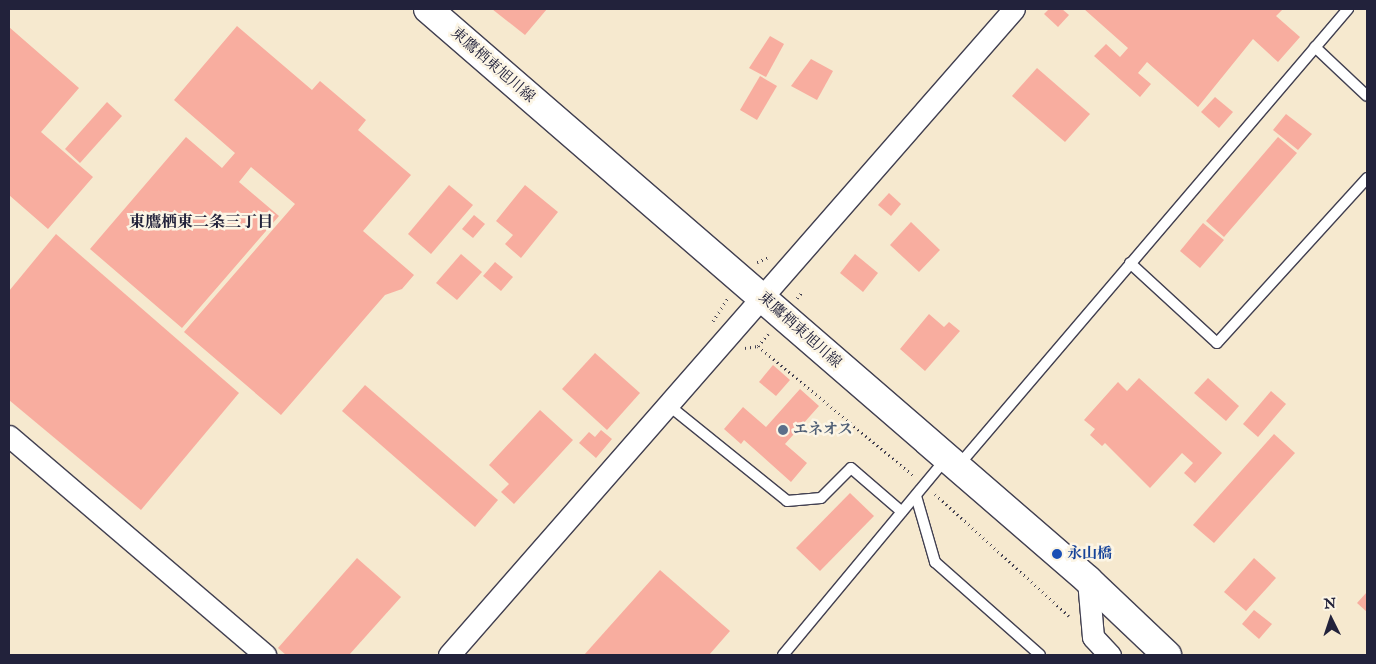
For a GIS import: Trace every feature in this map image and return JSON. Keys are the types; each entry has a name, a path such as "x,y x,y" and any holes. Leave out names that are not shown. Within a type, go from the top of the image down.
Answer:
{"main road":[{"name":"東鷹栖東旭川線","path":"428,9 762,296 950,464 1088,580 1167,655"}],"street":[{"path":"449,655 1014,9"},
{"path":"9,436 265,655"},
{"path":"1088,580 1093,637 1110,655"}],"lane":[{"path":"783,655 925,485 950,464 1130,264 1348,9"},
{"path":"1314,47 1367,96"},
{"path":"1130,264 1217,342 1367,178"},
{"path":"667,404 787,501 821,498 851,468 902,512"},
{"path":"916,496 935,562 1040,655"}],"path":[{"path":"758,346 925,485 1093,637"}],"building":[{"path":"492,9 547,9 525,35"},
{"path":"1049,9 1062,9 1069,15 1058,27 1044,14"},
{"path":"1084,9 1283,9 1276,16 1300,37 1278,62 1253,39 1198,107 1147,62 1138,73 1151,84 1140,97 1094,56 1106,44 1120,57 1128,48"},
{"path":"237,26 312,90 320,81 366,120 358,130 411,175 363,231 414,275 402,289 385,295 281,415 184,332 295,204 251,167 239,182 279,216 182,328 90,249 186,137 222,168 235,153 174,100"},
{"path":"9,27 79,88 41,132 93,177 48,229 9,195"},
{"path":"770,36 784,44 766,77 749,68"},
{"path":"811,59 833,71 817,100 791,86"},
{"path":"1037,68 1090,114 1065,142 1012,96"},
{"path":"760,76 777,86 757,120 740,110"},
{"path":"1215,97 1233,112 1219,128 1201,112"},
{"path":"107,102 122,116 80,163 65,149"},
{"path":"1286,114 1312,134 1298,150 1273,130"},
{"path":"1278,137 1297,153 1224,237 1206,221"},
{"path":"449,185 473,205 431,254 408,234"},
{"path":"525,185 558,212 521,258 505,244 513,235 496,221"},
{"path":"889,193 901,204 891,216 878,205"},
{"path":"474,215 485,224 473,238 462,229"},
{"path":"911,222 940,250 919,272 890,245"},
{"path":"1203,223 1224,240 1200,268 1180,251"},
{"path":"56,234 239,393 141,510 9,400 9,291"},
{"path":"461,254 482,272 457,300 436,283"},
{"path":"855,254 878,273 863,292 840,273"},
{"path":"495,262 513,277 501,291 483,276"},
{"path":"929,314 944,327 949,322 960,331 925,371 900,349"},
{"path":"595,353 640,393 607,430 562,389"},
{"path":"773,365 790,380 776,396 759,382"},
{"path":"1139,378 1222,453 1195,483 1184,473 1193,463 1182,453 1150,488 1105,443 1102,446 1090,435 1095,429 1084,420 1118,382 1127,391"},
{"path":"1208,378 1239,406 1226,421 1194,393"},
{"path":"365,385 498,500 475,527 342,411"},
{"path":"800,389 819,406 785,444 807,463 791,482 744,440 741,444 724,429 743,407 766,427"},
{"path":"1271,391 1286,404 1258,437 1243,424"},
{"path":"540,410 573,440 514,504 501,492 509,484 489,465"},
{"path":"601,430 612,439 596,458 579,443 589,432 595,437"},
{"path":"1274,434 1295,453 1214,543 1193,525"},
{"path":"850,493 874,516 820,571 796,548"},
{"path":"357,558 401,597 349,655 286,655 278,648"},
{"path":"1254,558 1276,578 1246,611 1224,592"},
{"path":"660,570 730,631 709,655 584,655"},
{"path":"1367,592 1367,612 1357,603"},
{"path":"1254,610 1272,624 1259,639 1242,624"}],"place":[{"name":"エネオス","path":"783,430"},
{"name":"永山橋","path":"1057,554"}],"district":[{"name":"東鷹栖東二条三丁目","path":"201,223"}]}
